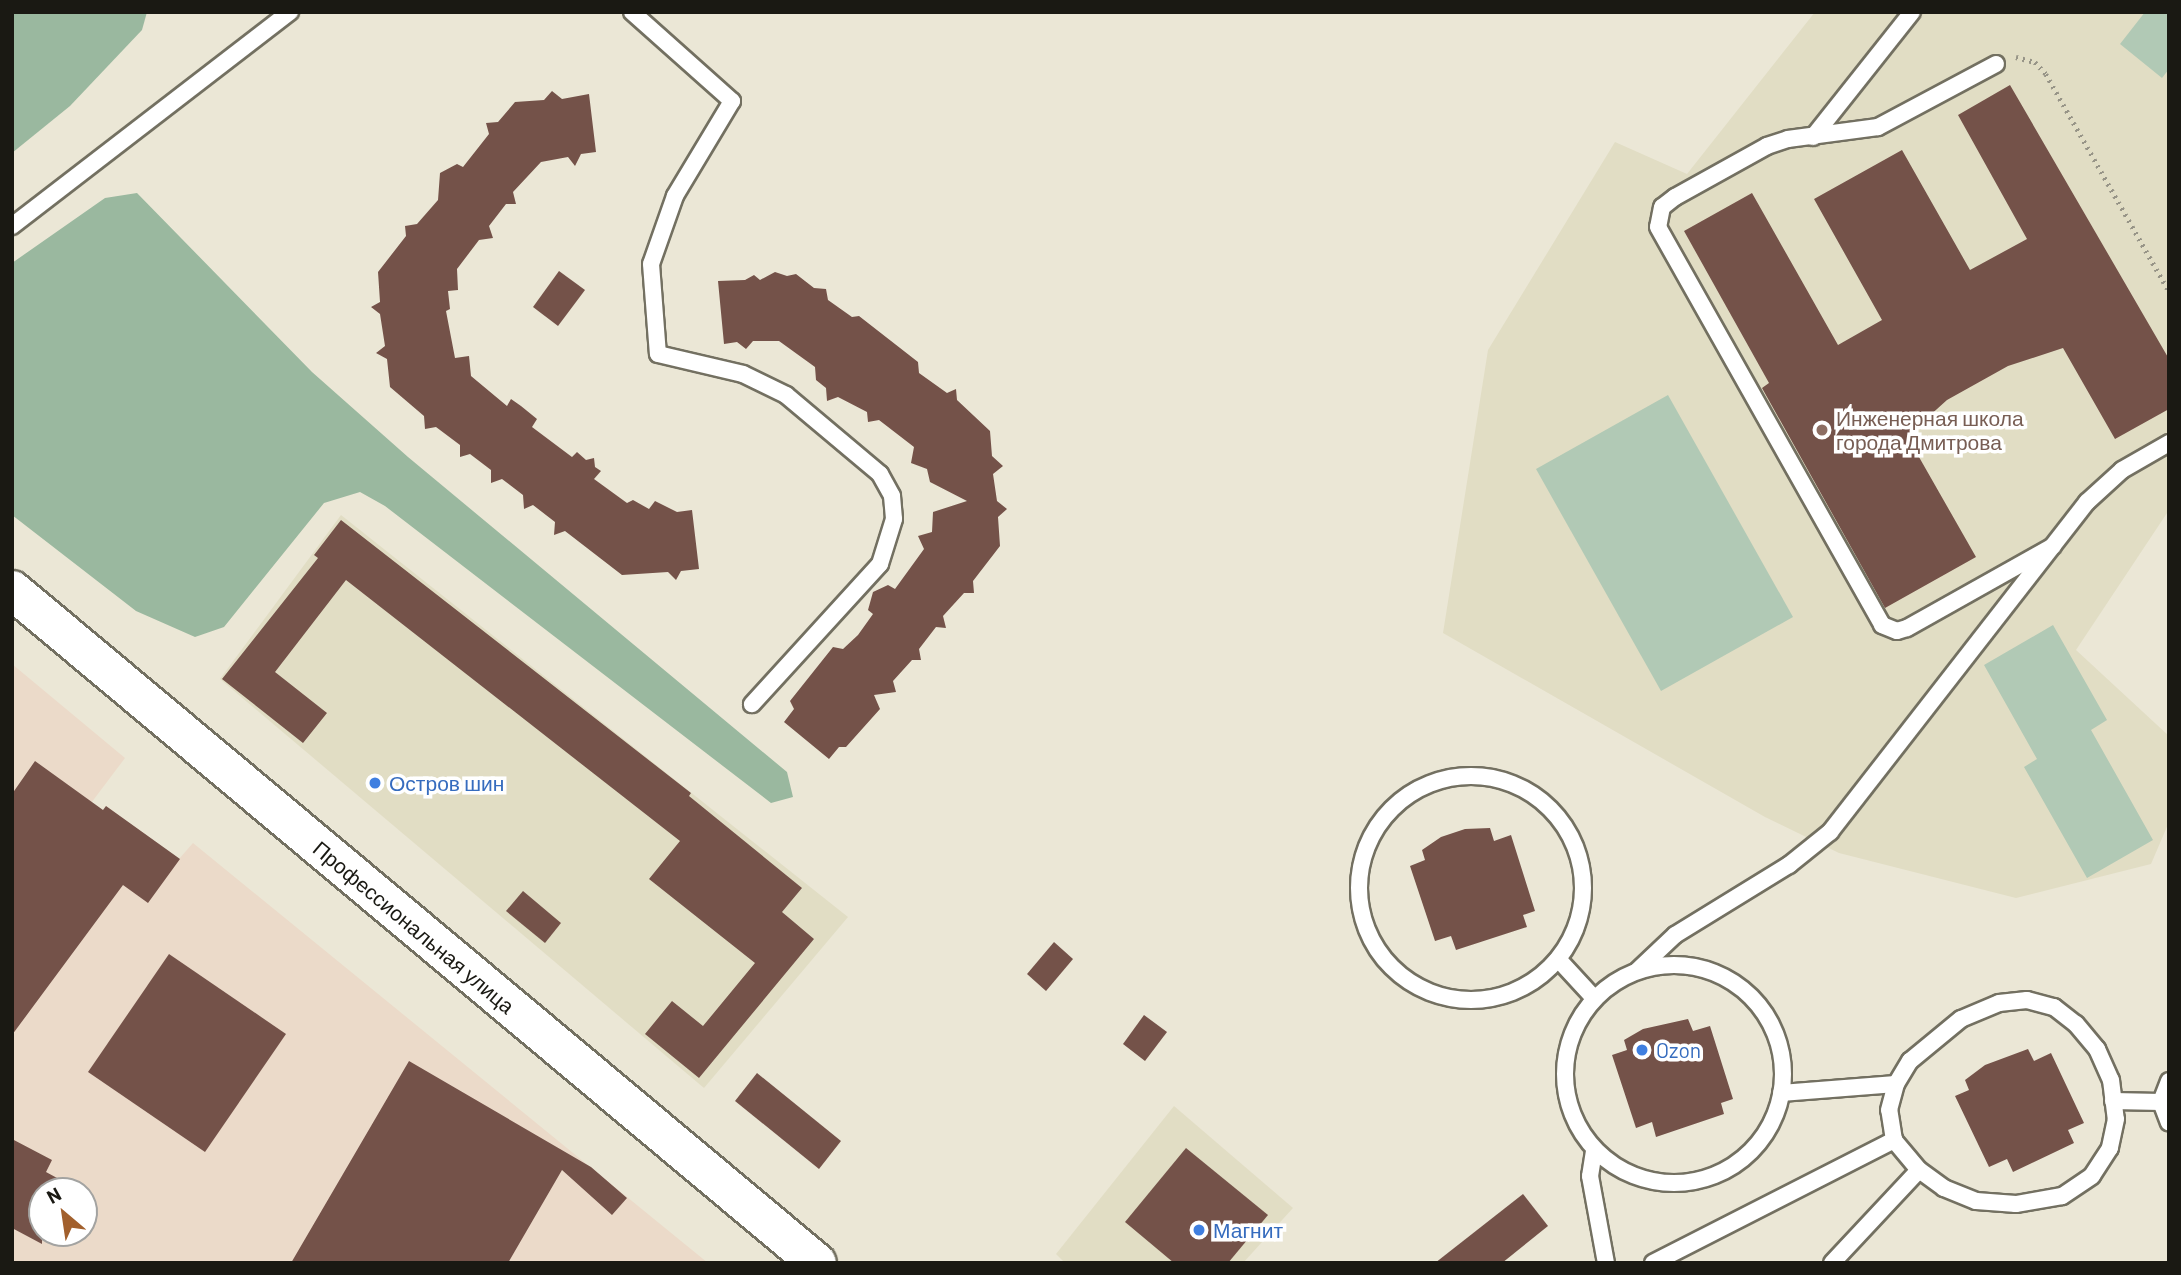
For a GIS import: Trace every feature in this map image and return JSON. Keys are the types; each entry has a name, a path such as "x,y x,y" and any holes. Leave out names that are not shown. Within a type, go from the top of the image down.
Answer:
{"main road":[{"name":"Профессиональная улица","path":"12,590 817,1263"}],"lane":[{"path":"12,226 290,12"},
{"path":"632,12 732,100 675,196 651,264 659,354 743,374 786,395 880,474 892,496 894,519 880,564 752,704"},
{"path":"1813,137 1912,12"},
{"path":"1996,64 1891,122 1856,132 1767,146 1675,197 1662,207 1658,227 1878,619 1889,629 1907,628 2053,546"},
{"path":"1638,970 1682,964 1718,972 1751,994 1777,1032 1785,1070 1779,1110 1761,1143 1722,1174 1672,1185 1629,1175 1594,1151 1573,1120 1564,1067 1572,1033 1594,998 1638,970 1675,935 1789,864 1830,831 2053,546 2109,480 2169,443"},
{"path":"1458,775 1495,777 1533,793 1550,806 1573,838 1585,892 1573,939 1558,959 1545,974 1525,989 1487,1001 1441,998 1394,972 1367,935 1357,884 1373,830 1399,800 1420,787 1458,775"},
{"path":"1558,959 1594,998"},
{"path":"2027,1000 2054,1007 2076,1024 2097,1049 2111,1080 2116,1119 2110,1148 2092,1176 2062,1196 2016,1204 1976,1201 1944,1188 1919,1170 1894,1140 1889,1111 1896,1084 1910,1060 1961,1019 1999,1003 2027,1000"},
{"path":"2169,1081 2161,1102 2169,1123"},
{"path":"1782,1093 1896,1084"},
{"path":"2113,1101 2161,1102"},
{"path":"1660,1262 1894,1140"},
{"path":"1594,1151 1590,1176 1606,1263"},
{"path":"1832,1263 1919,1170"}],"path":[{"path":"1996,64 2008,58 2021,57 2035,62 2046,74 2169,291"}],"shaded area":[{"name":"Инженерная школа города Дмитрова","path":"1815,12 2169,12 2169,510 2076,650 2169,736 2169,822 2151,864 2016,898 1839,853 1765,817 1443,633 1488,350 1615,142 1687,174"},
{"path":"341,515 848,917 704,1088 220,679"},
{"path":"12,664 125,758 12,908"},
{"path":"106,806 179,859 193,843 708,1263 12,1263 12,934"},
{"path":"1174,1106 1293,1208 1243,1263 1065,1263 1056,1254"}],"green space":[{"path":"12,12 147,12 142,30 70,106 12,153"},
{"path":"2145,12 2169,12 2169,69 2162,78 2120,44"},
{"path":"137,193 312,372 408,457 787,772 793,797 771,803 385,506 360,492 324,503 224,627 195,637 136,611 12,515 12,263 105,198"},
{"path":"1668,395 1793,617 1661,691 1536,469"},
{"path":"2053,625 2107,720 2091,730 2153,840 2087,878 2024,767 2037,759 1984,665"}],"building":[{"path":"2010,85 2169,359 2169,409 2115,439 2063,348 2008,366 1947,400 1907,436 1976,557 1885,608 1762,388 1769,383 1684,231 1752,193 1838,345 1882,320 1814,199 1902,150 1970,270 2027,239 1958,115"},
{"path":"552,91 562,99 589,94 596,152 581,154 575,166 568,157 541,162 513,192 516,204 506,204 489,226 493,238 479,240 457,269 458,290 448,291 450,309 446,311 455,358 469,356 471,376 507,406 511,399 521,406 537,419 532,427 572,457 577,452 586,460 594,458 595,467 601,471 594,479 627,503 633,500 649,509 655,501 677,512 692,510 699,569 681,571 676,580 668,572 622,575 565,531 554,535 555,522 533,505 524,509 523,495 502,479 491,483 491,470 470,454 460,457 460,445 436,427 425,429 424,416 390,387 387,359 376,353 385,346 380,314 371,307 380,302 378,272 406,236 405,226 417,224 438,200 440,173 457,164 463,167 489,134 486,123 498,122 515,102 544,100"},
{"path":"559,271 585,290 558,326 533,307"},
{"path":"775,272 787,276 796,274 814,288 826,289 828,300 852,317 859,316 918,362 919,373 947,393 956,389 957,400 990,431 992,456 1003,466 993,474 997,501 1007,509 998,517 1000,546 973,581 974,593 964,593 943,616 946,628 936,627 919,649 921,660 912,660 893,681 896,692 874,695 880,709 846,747 839,747 829,759 784,722 794,709 790,701 833,647 843,649 858,635 873,614 868,610 873,592 888,585 895,589 924,549 918,536 932,532 933,512 967,501 930,482 927,469 911,463 914,447 879,420 868,422 867,412 838,397 827,401 826,388 816,380 815,367 779,341 753,341 746,349 737,342 724,344 718,281 745,280 754,275 760,280"},
{"path":"341,520 691,793 689,796 802,888 782,912 814,939 699,1078 645,1034 672,1001 703,1026 755,963 649,879 680,841 346,580 275,672 327,713 303,743 222,679 318,558 314,555"},
{"path":"35,761 103,810 106,806 180,859 148,903 123,885 12,1035 12,794"},
{"path":"1490,828 1494,841 1511,835 1535,911 1523,915 1527,927 1456,950 1451,936 1435,941 1410,866 1425,860 1422,850 1441,837 1465,829"},
{"path":"523,891 561,923 545,943 506,911"},
{"path":"1054,942 1073,959 1046,991 1027,974"},
{"path":"169,954 286,1034 205,1152 88,1072"},
{"path":"1144,1015 1167,1032 1145,1061 1123,1044"},
{"path":"1688,1019 1693,1031 1710,1026 1733,1099 1721,1103 1724,1114 1656,1137 1652,1122 1636,1128 1612,1055 1627,1050 1624,1040 1643,1029"},
{"path":"2028,1049 2034,1061 2051,1053 2084,1123 2068,1130 2074,1143 2013,1172 2007,1159 1989,1167 1955,1096 1969,1090 1965,1080 1985,1065"},
{"path":"409,1061 591,1167 627,1198 612,1215 562,1170 508,1263 291,1263"},
{"path":"757,1073 841,1141 819,1169 735,1101"},
{"path":"12,1139 52,1160 46,1172 55,1177 28,1177 28,1237 12,1228"},
{"path":"1186,1148 1268,1215 1228,1263 1174,1263 1125,1222"},
{"path":"1523,1194 1548,1226 1502,1263 1435,1263"}],"place":[{"name":"Инженерная школа города Дмитрова","path":"1822,430"},
{"name":"Остров шин","path":"375,783"},
{"name":"Ozon","path":"1642,1050"},
{"name":"Магнит","path":"1199,1230"}]}
